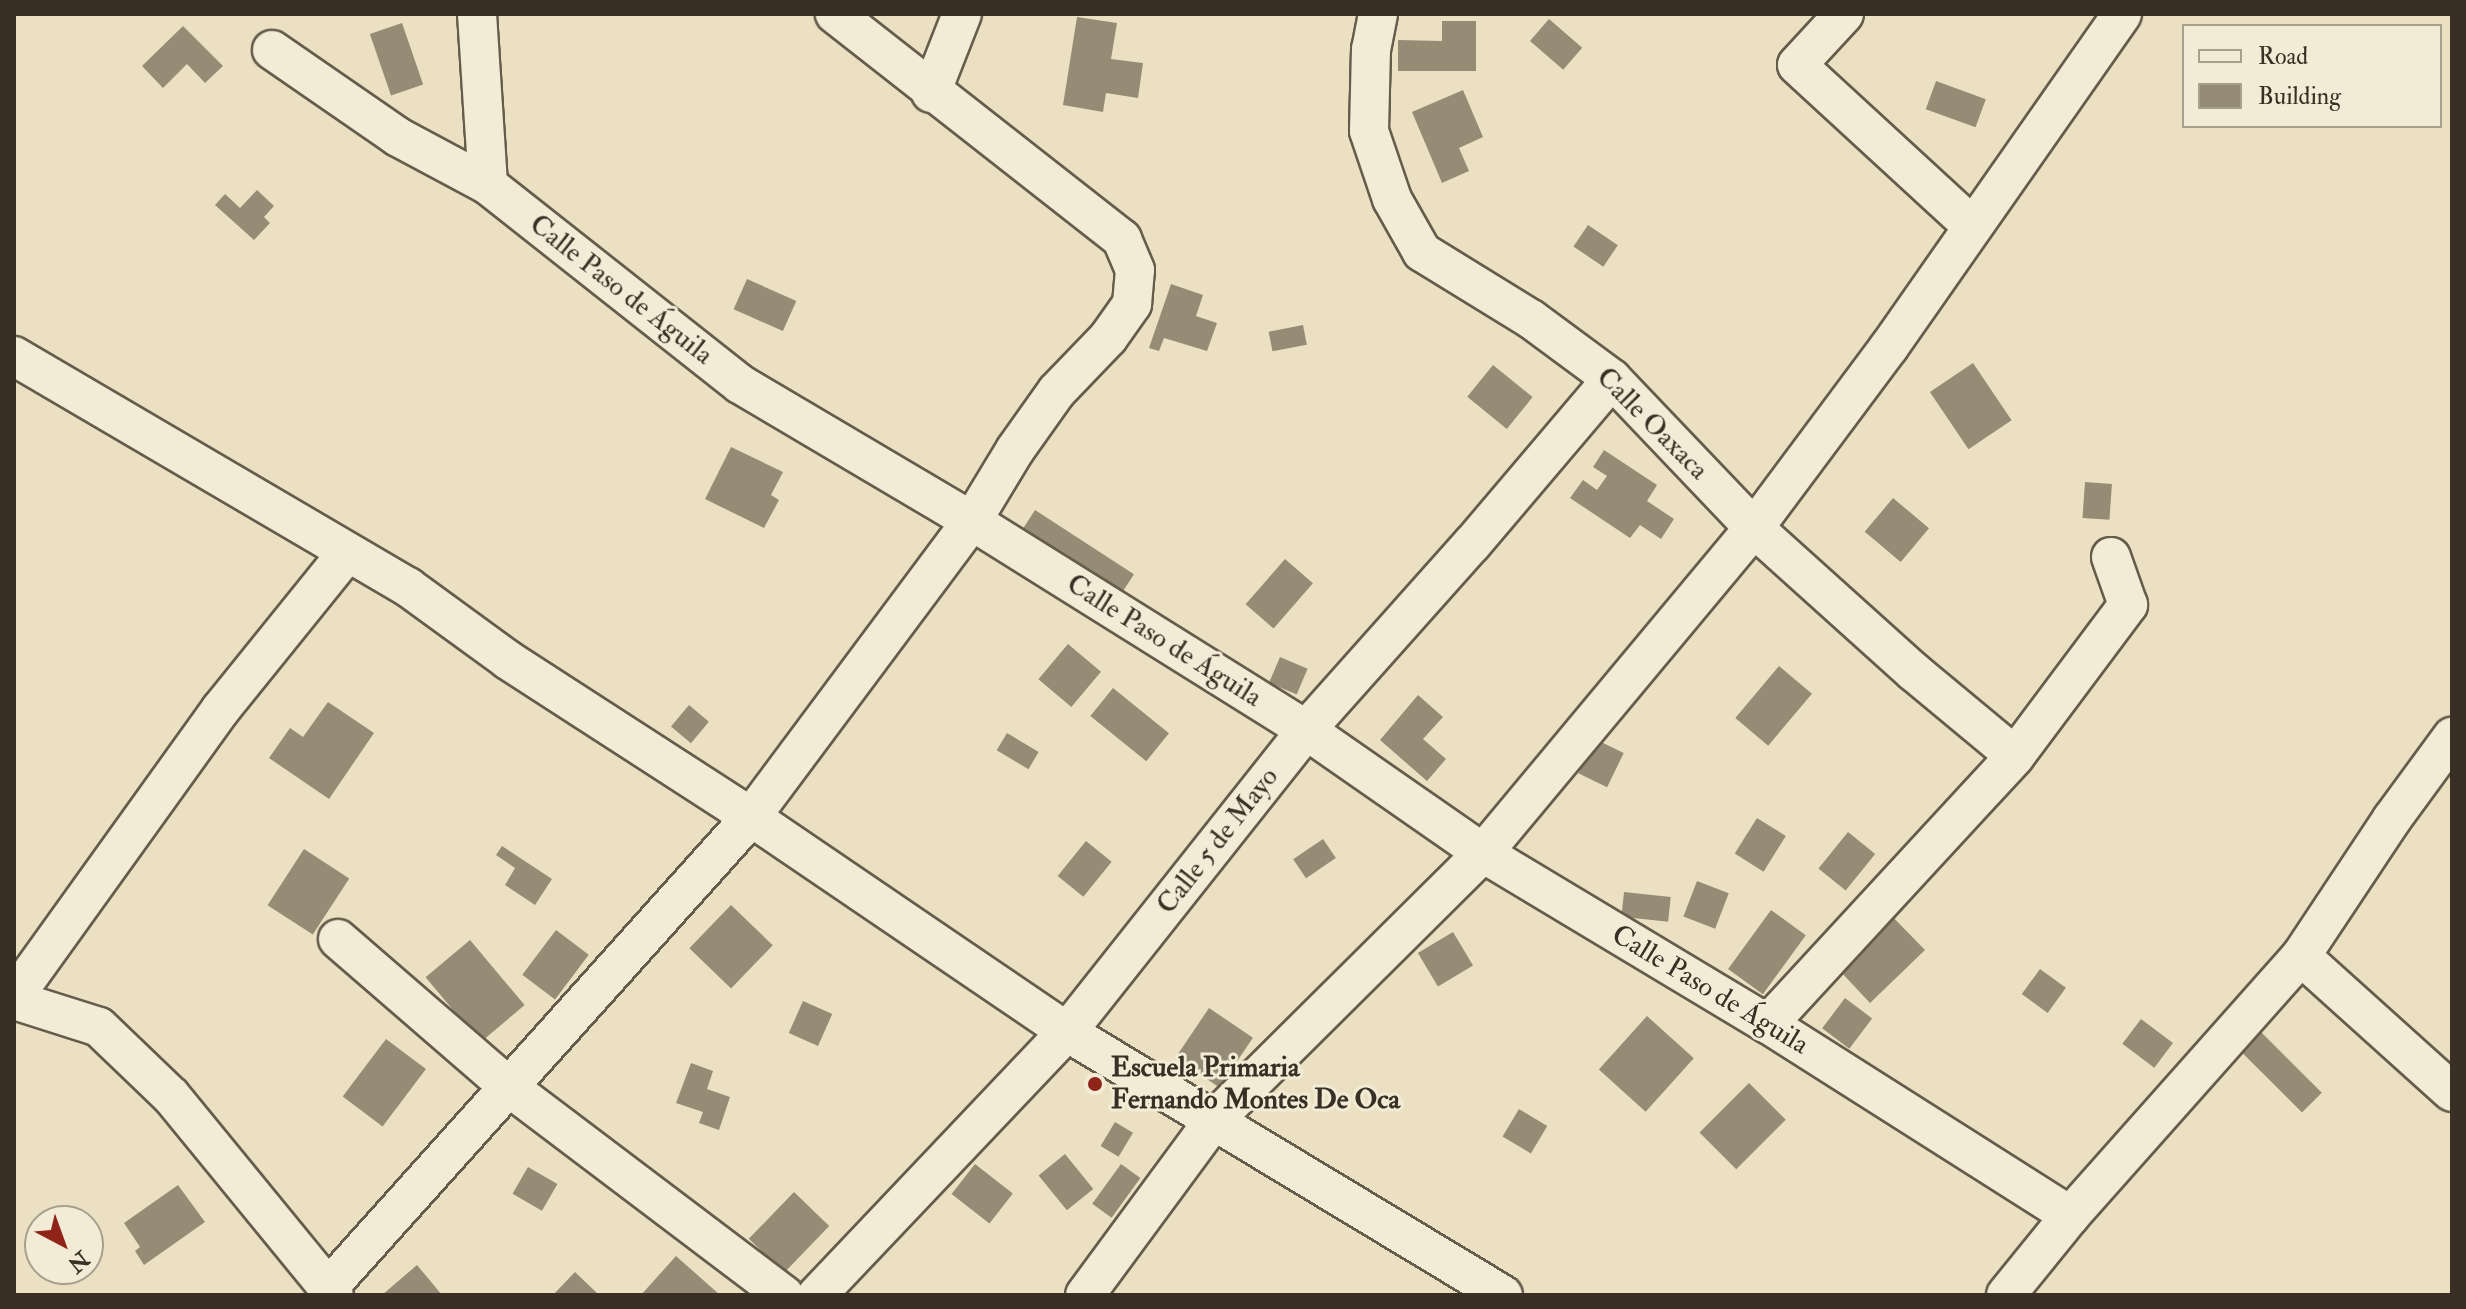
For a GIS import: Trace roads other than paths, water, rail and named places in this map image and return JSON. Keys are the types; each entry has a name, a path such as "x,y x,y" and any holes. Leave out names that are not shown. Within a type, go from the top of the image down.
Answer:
{"street":[{"path":"477,14 488,185"},
{"path":"347,553 221,709 14,999 99,1027 171,1096 331,1292 509,1087 751,817 972,521 1015,450 1057,391 1108,338 1132,304 1135,270 1122,239 931,93 835,14"},
{"path":"931,93 962,14"},
{"name":"Calle Oaxaca","path":"1378,14 1371,49 1369,131 1392,199 1422,252 1531,319 1612,379 1754,528 1914,672 2015,756"},
{"path":"1844,14 1797,65 1971,225"},
{"path":"1085,1295 1214,1120 1483,853 1754,528 1889,347 1971,225 2122,14"},
{"name":"Calle Paso de Águila","path":"272,50 398,137 488,185 740,384 972,521 1306,730 1483,853 1768,1024 2070,1216"},
{"path":"14,356 408,587 508,660 751,817 1067,1032 1503,1295"},
{"name":"Calle 5 de Mayo","path":"817,1295 1067,1032 1306,730 1472,544 1612,379"},
{"path":"1768,1024 2015,756 2128,605 2111,557"},
{"path":"2006,1295 2070,1216 2301,956 2392,819 2452,737"},
{"path":"338,939 509,1087 784,1295"},
{"path":"2301,956 2452,1092"}],"place":[{"name":"Escuela Primaria Fernando Montes De Oca","path":"1095,1084"}]}
